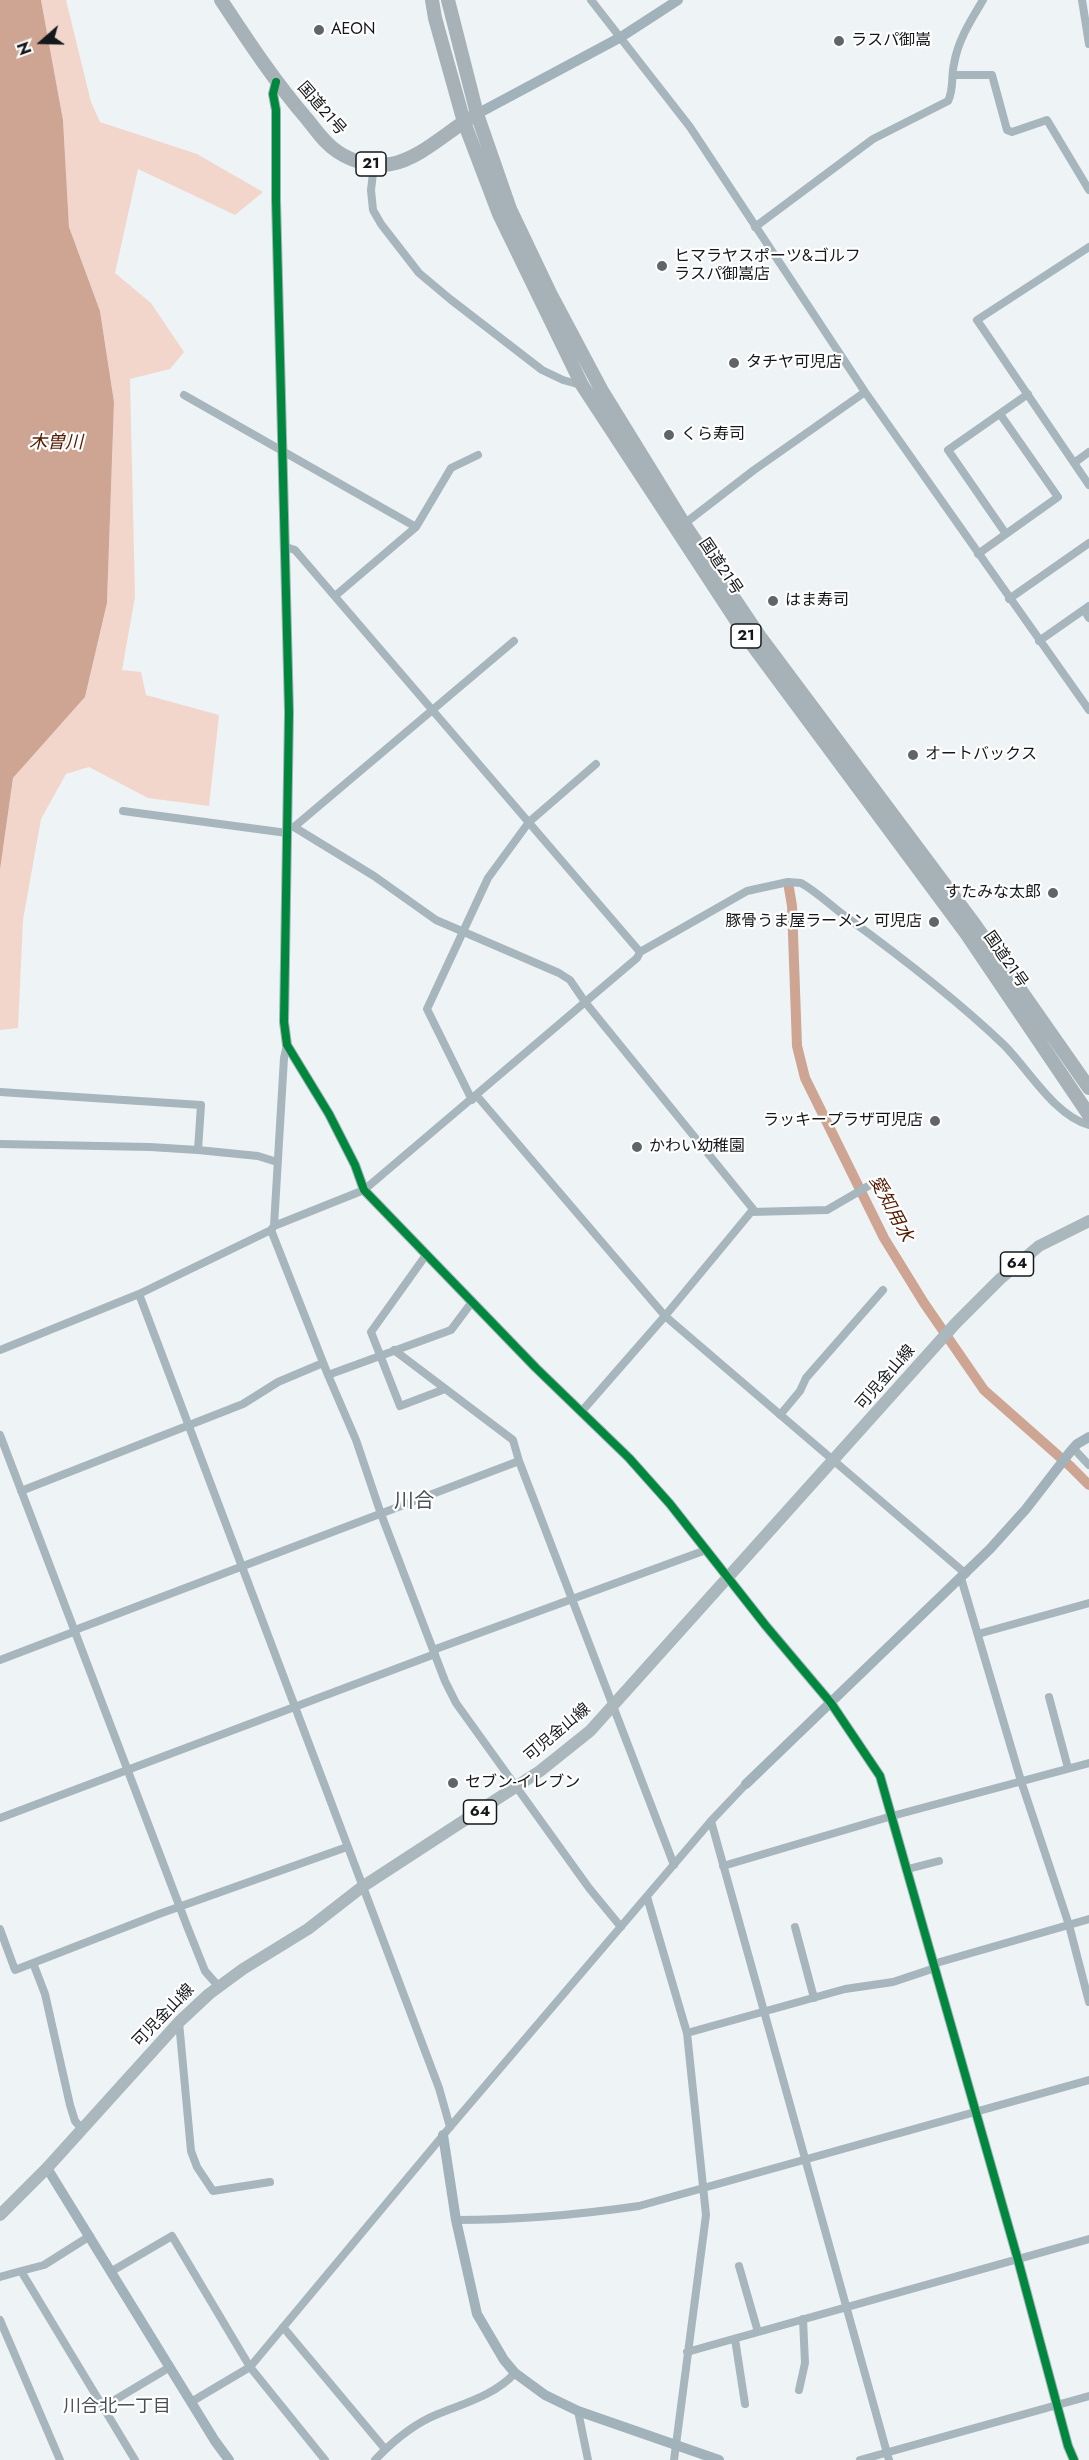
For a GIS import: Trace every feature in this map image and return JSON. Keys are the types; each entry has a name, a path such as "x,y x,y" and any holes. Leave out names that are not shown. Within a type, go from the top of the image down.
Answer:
{"highway":[{"name":"国道21号","path":"221,0 276,82 337,152 374,165 393,164 414,155 477,114 510,209 550,293 602,391 684,524 760,637 975,925 1089,1088"},
{"name":"21","path":"432,0 464,122"},
{"name":"21","path":"448,0 477,114"},
{"name":"国道21号","path":"464,122 499,214 538,299 582,385 751,643 966,933 1089,1115"}],"main road":[{"name":"可児金山線","path":"0,2215 47,2168 179,2022 219,1987 243,1969 308,1929 362,1887 566,1752 614,1707 727,1577 956,1323 1000,1279 1039,1246 1089,1221"}],"street":[{"path":"591,0 690,127 865,392 1039,641 1086,698 1089,710"},
{"path":"477,114 621,38 678,0"},
{"path":"755,227 873,139 948,101 951,96 953,65 961,40 983,0"},
{"path":"1082,0 1089,44"},
{"path":"953,75 992,75 1007,130 1012,132 1047,120 1089,190"},
{"path":"276,82 273,94 276,110 276,200 290,712 290,829 284,1022 287,1045 284,1058 273,1228 323,1363 356,1440 381,1514 434,1652 456,1704 589,1888 621,1927"},
{"path":"374,165 371,190 373,210 419,273 542,370 563,380 582,385"},
{"path":"1089,247 977,320 1089,484"},
{"path":"684,524 754,470 865,392"},
{"path":"1006,534 948,450 1028,394"},
{"path":"184,395 417,527"},
{"path":"978,554 1058,497 1000,414"},
{"path":"1074,463 1089,452"},
{"path":"335,596 417,527 449,471 478,455"},
{"path":"1009,598 1089,543"},
{"path":"286,547 295,550 640,952"},
{"path":"1039,641 1086,608 1089,618"},
{"path":"290,829 514,641"},
{"path":"596,764 529,822 488,878 427,1009 474,1098 665,1316 963,1576 1021,1780 1069,1925 1089,2002"},
{"path":"123,811 290,829 374,876 436,920 559,973 570,980 585,1002 753,1209 665,1316 582,1411"},
{"path":"0,1350 139,1294 273,1228 364,1190 637,958 640,952 747,891 788,882 801,883 937,986 1004,1046 1063,1111 1074,1120 1089,1125"},
{"path":"287,1045 328,1114 355,1165 364,1190 536,1368 582,1411 650,1481 820,1693 831,1703 880,1776 1074,2460"},
{"path":"0,1092 201,1106 198,1150"},
{"path":"0,1144 198,1150 258,1156 277,1162"},
{"path":"751,1212 827,1210 870,1185"},
{"path":"426,1255 371,1332 400,1406 446,1389"},
{"path":"780,1415 800,1391 806,1378 883,1290"},
{"path":"139,1294 439,2088 456,2220 477,2314 504,2360 515,2373 545,2396 578,2411 719,2460"},
{"path":"328,1375 451,1330 472,1302"},
{"path":"394,1350 513,1440 519,1461 574,1598 674,1865"},
{"path":"21,1491 243,1404 278,1382 323,1363"},
{"path":"0,1435 180,1908 205,1971 219,1987"},
{"path":"191,2402 250,2367 446,2131 711,1821 746,1784 963,1576 1026,1509 1071,1450 1089,1437"},
{"path":"1071,1450 1089,1465"},
{"path":"0,1660 241,1565 519,1461"},
{"path":"0,1818 574,1598 706,1550"},
{"path":"978,1634 1089,1603"},
{"path":"1049,1697 1068,1768"},
{"path":"723,1866 892,1816 1089,1763"},
{"path":"711,1821 888,2456"},
{"path":"0,1929 15,1970 347,1847"},
{"path":"908,1869 939,1861"},
{"path":"647,1897 687,2033 706,2215 674,2460"},
{"path":"687,2033 845,1989 893,1982 934,1966 1089,1919"},
{"path":"795,1927 814,1998"},
{"path":"33,1963 45,1994 70,2105 75,2121 82,2129"},
{"path":"179,2022 191,2151 197,2168 213,2191 270,2182"},
{"path":"456,2220 519,2220 586,2214 639,2206 1089,2080"},
{"path":"47,2168 215,2441 229,2460"},
{"path":"0,2277 44,2265 90,2236"},
{"path":"112,2271 172,2236 250,2367 325,2460"},
{"path":"687,2352 1089,2239"},
{"path":"740,2266 758,2332"},
{"path":"21,2271 135,2460"},
{"path":"799,2390 805,2363 803,2319"},
{"path":"0,2320 60,2460"},
{"path":"283,2327 385,2449"},
{"path":"735,2339 745,2404"},
{"path":"103,2407 170,2367"},
{"path":"375,2460 410,2428 437,2414 470,2403 508,2380 515,2373"},
{"path":"860,2460 888,2456 1089,2396"},
{"path":"578,2411 588,2460"}],"shaded area":[{"path":"41,0 66,0 91,102 100,122 197,154 263,192 235,215 138,169 115,273 151,303 184,352 170,369 130,379 135,597 122,670 141,672 146,695 219,715 209,806 148,798 89,767 66,774 41,819 23,920 18,1028 0,1030 0,870 13,778 85,697 107,603 114,402 100,311 69,227 63,120"}],"water":[{"name":"木曽川","path":"0,0 41,0 63,120 69,227 100,311 114,402 107,603 85,697 13,778 0,870"}],"waterway":[{"name":"愛知用水","path":"789,888 792,906 797,1046 805,1078 884,1238 924,1303 984,1390 1089,1485"}],"cycle path":[{"path":"276,82 273,94 276,110 276,200 289,712 284,1022 287,1045 329,1114 355,1165 364,1190 536,1368 629,1458 670,1504 766,1626 831,1703 880,1776 1018,2260 1068,2446 1074,2460"}],"place":[{"name":"AEON","path":"319,30"},
{"name":"ラスパ御嵩","path":"839,41"},
{"name":"ヒマラヤスポーツ&ゴルフ ラスパ御嵩店","path":"662,266"},
{"name":"タチヤ可児店","path":"734,363"},
{"name":"くら寿司","path":"669,435"},
{"name":"はま寿司","path":"773,601"},
{"name":"オートバックス","path":"913,755"},
{"name":"すたみな太郎","path":"1053,893"},
{"name":"豚骨うま屋ラーメン 可児店","path":"934,922"},
{"name":"ラッキープラザ可児店","path":"935,1121"},
{"name":"かわい幼稚園","path":"637,1147"},
{"name":"セブン-イレブン","path":"453,1783"}],"district":[{"name":"川合","path":"414,1502"},
{"name":"川合北一丁目","path":"117,2408"}]}
